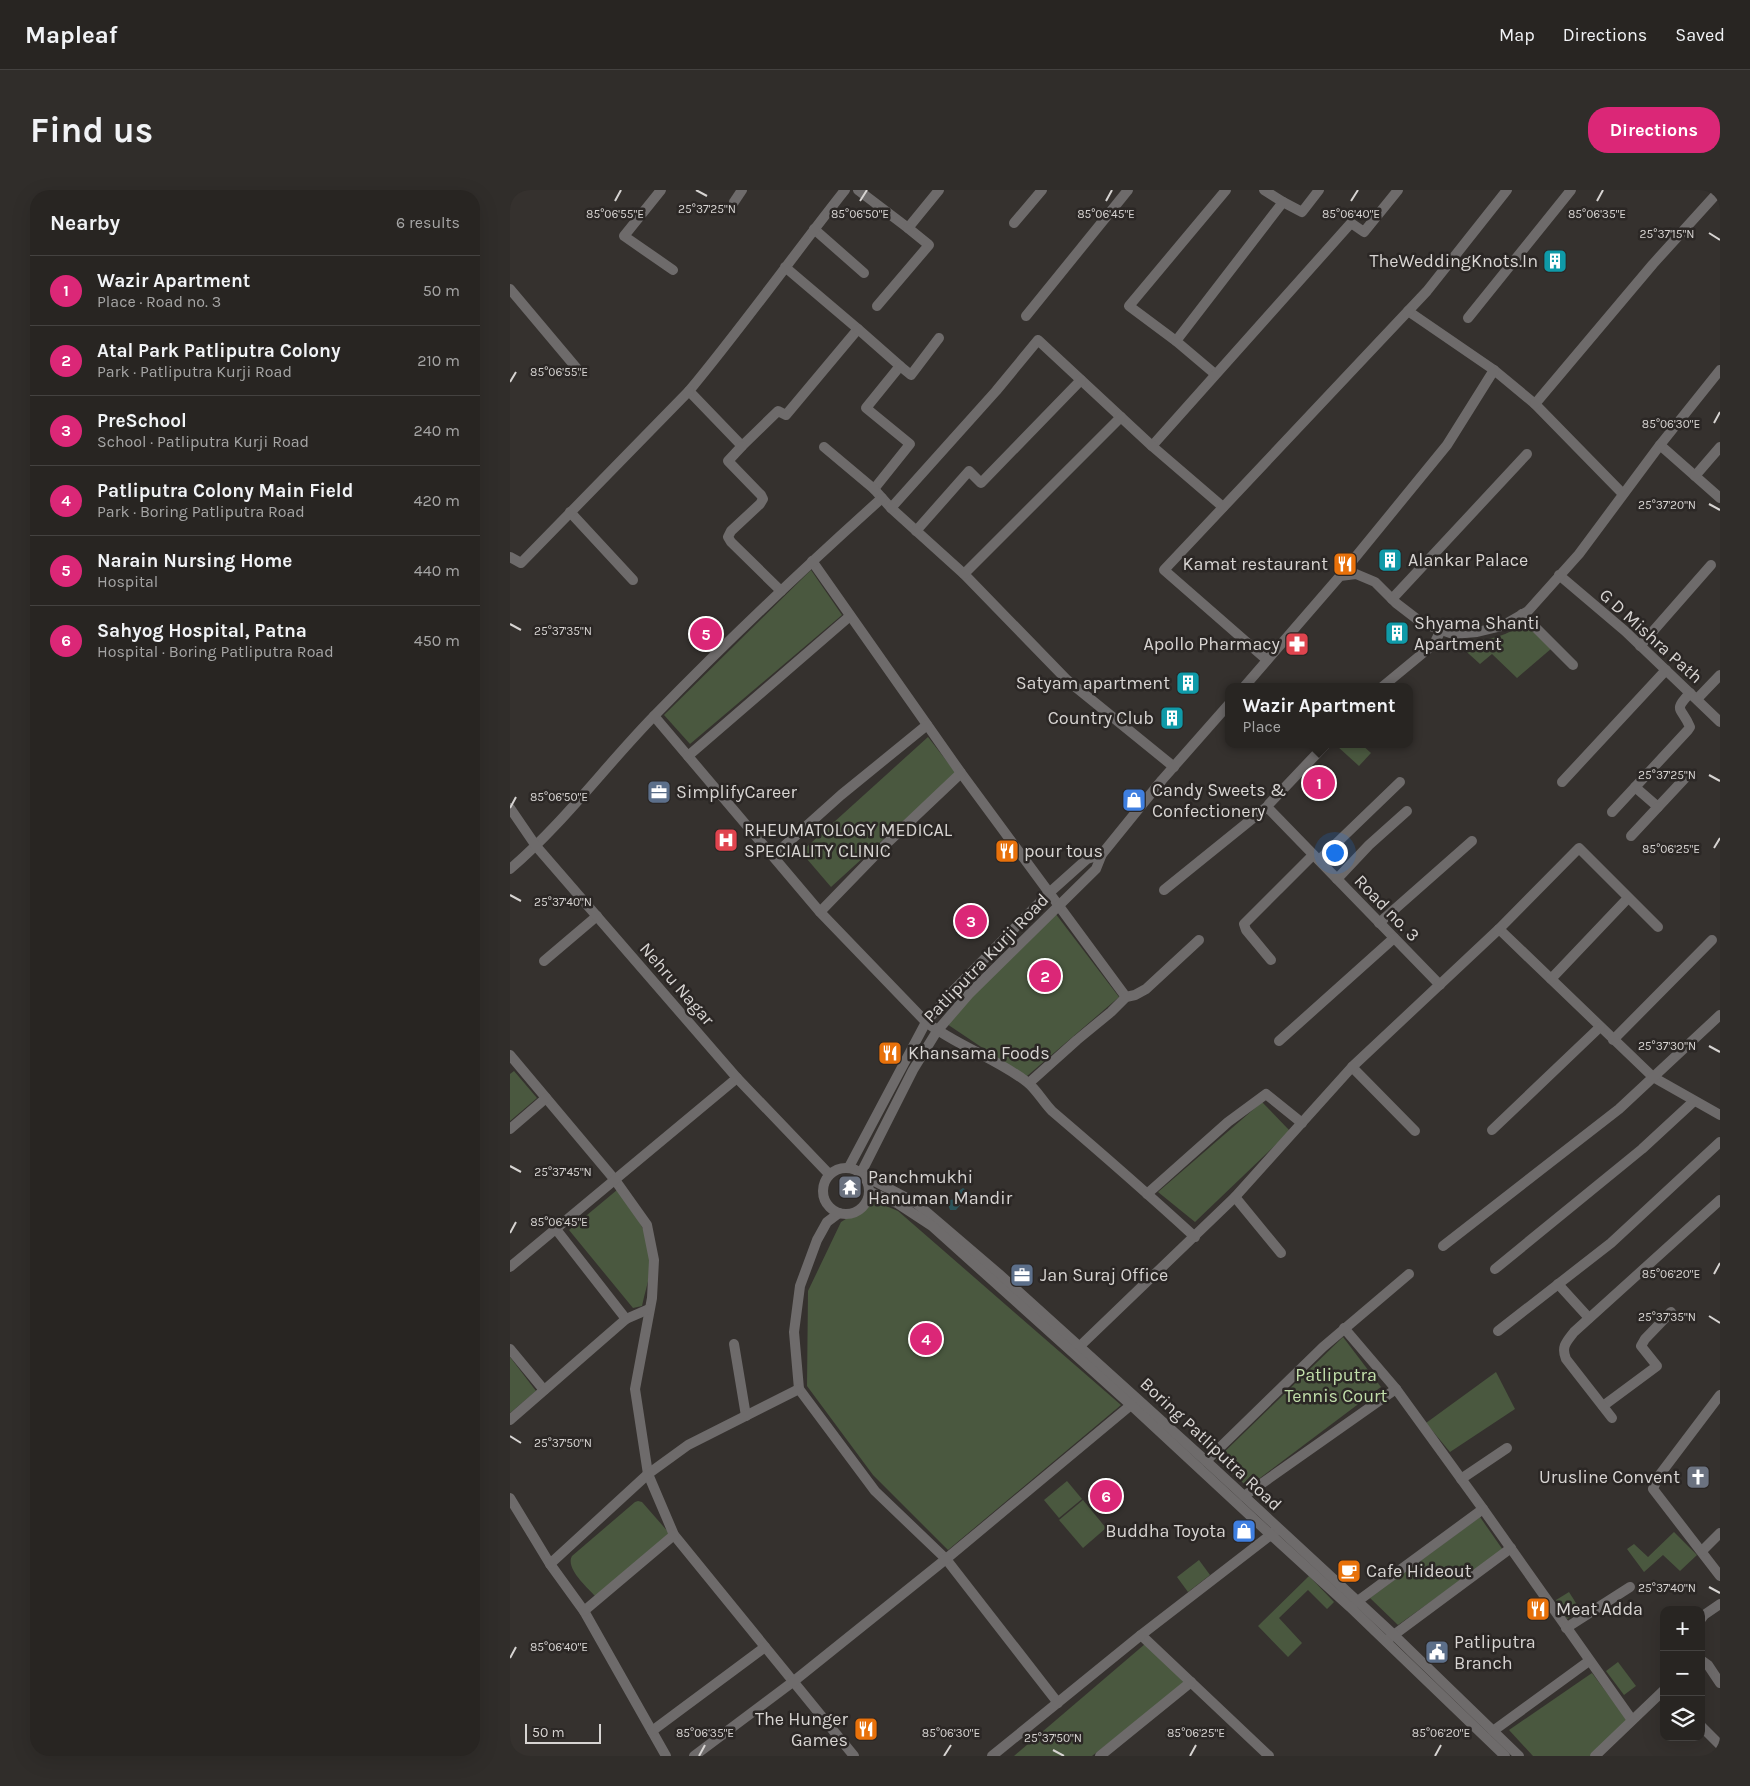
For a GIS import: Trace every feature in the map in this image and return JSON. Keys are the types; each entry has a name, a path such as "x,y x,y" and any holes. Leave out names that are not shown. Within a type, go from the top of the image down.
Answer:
{"street":[{"path":"661,190 624,236 673,270"},
{"path":"734,202 742,190"},
{"path":"510,557 521,562 689,391 728,344 845,190"},
{"path":"858,190 930,245 877,306"},
{"path":"908,228 939,190"},
{"path":"1014,224 1042,190"},
{"path":"1026,316 1128,190"},
{"path":"1215,374 1176,341 1129,306 1226,190"},
{"path":"1264,190 1302,212 1320,190"},
{"path":"1152,446 1351,222 1364,232 1398,190"},
{"path":"1268,660 1164,570 1427,291 1507,190"},
{"path":"1468,318 1571,190"},
{"path":"1535,404 1653,264 1720,190"},
{"path":"1176,341 1284,202"},
{"path":"814,229 864,273"},
{"path":"785,267 912,375 939,338"},
{"path":"510,290 579,371"},
{"path":"1408,311 1494,370 1535,404 1623,494"},
{"path":"781,590 728,539 731,531 763,499 728,461 778,411 786,415 858,329"},
{"path":"891,508 996,391 1038,340 1152,446 1223,507"},
{"path":"874,490 910,444 866,408 900,366"},
{"path":"1248,683 1340,576 1447,445 1494,370"},
{"path":"1340,576 1356,574 1375,582 1392,599 1422,623 1453,634 1478,632 1502,626 1528,611 1579,554 1660,445 1720,370"},
{"path":"916,531 968,471 981,483 1081,380"},
{"path":"689,391 742,446"},
{"path":"964,574 1122,417"},
{"path":"1660,445 1720,498"},
{"path":"824,447 874,490 891,508 964,574 1067,680 1174,766"},
{"path":"1695,476 1720,447"},
{"path":"1392,599 1527,454"},
{"path":"510,869 536,846 654,716 781,590 882,498"},
{"path":"570,512 633,580"},
{"path":"812,561 961,773 1126,997"},
{"path":"1640,646 1711,564"},
{"name":"G D Mishra Path","path":"1559,575 1624,631 1720,722"},
{"path":"1522,614 1573,665"},
{"path":"688,756 850,616"},
{"path":"1387,683 1434,644 1441,630"},
{"path":"1562,782 1666,670"},
{"path":"1612,812 1690,727 1679,708 1680,704 1694,696 1720,675"},
{"name":"Patliputra Kurji Road","path":"863,1174 913,1070 937,1031 969,994 1096,869 1102,854 1174,766 1225,709"},
{"path":"654,716 820,912 926,1022 937,1031 1005,1067 1029,1083 1049,1108 1195,1237"},
{"path":"773,856 841,796 927,725"},
{"path":"1164,890 1268,806 1322,748"},
{"path":"820,912 961,773"},
{"path":"1631,836 1687,776"},
{"path":"1271,960 1246,930 1244,924 1400,782"},
{"path":"1635,787 1658,807"},
{"name":"Road no. 3","path":"1268,806 1440,985"},
{"name":"Nehru Nagar","path":"510,808 536,846 737,1078 830,1174"},
{"path":"1337,879 1364,850 1407,812"},
{"path":"1380,923 1472,841"},
{"path":"1080,1346 1235,1197 1352,1068 1499,929 1579,848 1658,927"},
{"name":"Patliputra Kurji Road","path":"849,1167 926,1022 953,990 1049,893 1087,859 1102,854"},
{"path":"1551,979 1628,898"},
{"path":"544,961 597,916"},
{"path":"1499,929 1653,1077 1720,1115"},
{"path":"1279,1041 1394,938"},
{"path":"1029,1083 1126,997 1146,989 1198,940"},
{"path":"1613,1040 1712,940"},
{"path":"1443,1246 1619,1109 1720,1015"},
{"path":"1492,1130 1600,1028"},
{"path":"511,1058 615,1180 647,1225 654,1260 650,1309 635,1389 648,1474 674,1535 854,1756"},
{"path":"1352,1068 1415,1131"},
{"path":"510,1267 737,1078"},
{"path":"1147,1194 1228,1122 1266,1094 1302,1123"},
{"path":"510,1129 546,1098"},
{"path":"1495,1269 1642,1149 1694,1101"},
{"path":"1498,1331 1611,1242 1720,1142"},
{"path":"849,1167 863,1174 869,1183 870,1192 863,1208 848,1214 839,1213 826,1204 823,1188 830,1174 838,1168 849,1167"},
{"name":"Boring Patliputra Road","path":"863,1174 916,1203 1519,1756"},
{"name":"Boring Patliputra Road","path":"870,1192 897,1204 932,1226 1080,1346 1134,1402 1206,1461 1244,1496 1275,1532"},
{"path":"1235,1197 1281,1253"},
{"path":"1612,1418 1566,1359 1563,1352 1564,1346 1567,1340 1589,1318 1720,1200"},
{"path":"839,1213 827,1222 816,1240 800,1286 794,1332 799,1389 875,1491 946,1560 1058,1703"},
{"path":"555,1228 626,1319"},
{"path":"1206,1461 1344,1328 1409,1274"},
{"path":"1558,1284 1589,1318"},
{"path":"510,1420 626,1319 650,1309"},
{"path":"1602,1406 1657,1366 1641,1346 1645,1339 1672,1312"},
{"path":"1344,1328 1396,1388 1632,1720"},
{"path":"734,1344 746,1416"},
{"path":"510,1349 544,1390"},
{"path":"1244,1496 1396,1388"},
{"path":"550,1564 648,1474 688,1445 799,1389"},
{"path":"1720,1395 1658,1477 1653,1489 1720,1576"},
{"path":"694,1756 794,1682 946,1560 1134,1402"},
{"path":"1462,1479 1507,1448"},
{"path":"510,1498 550,1564 584,1610 666,1756"},
{"path":"1354,1604 1483,1509"},
{"path":"992,1756 1141,1635 1275,1532"},
{"path":"1702,1551 1720,1533"},
{"path":"584,1610 674,1535"},
{"path":"1390,1638 1511,1548"},
{"path":"1566,1628 1630,1587"},
{"path":"1705,1613 1720,1604"},
{"path":"1141,1635 1269,1756"},
{"name":"Boring Patliputra Road","path":"1390,1638 1505,1756"},
{"path":"652,1731 765,1647"},
{"path":"1493,1731 1589,1660"},
{"path":"1705,1663 1720,1682"},
{"path":"1100,1756 1191,1682"},
{"path":"1595,1756 1660,1694"},
{"path":"1705,1730 1720,1745"}],"green space":[{"path":"811,570 842,615 690,744 664,715"},
{"path":"1527,621 1552,648 1517,678 1492,654 1480,664 1459,645 1467,640 1488,639 1500,636"},
{"path":"928,737 956,773 831,887 801,852"},
{"path":"1339,748 1365,748 1371,753 1359,766"},
{"path":"1052,909 1119,997 1026,1077 944,1022"},
{"path":"514,1071 537,1098 510,1121 510,1074"},
{"path":"1262,1102 1290,1131 1195,1222 1158,1192"},
{"path":"617,1190 640,1222 650,1250 650,1271 642,1306 633,1308 569,1230"},
{"path":"867,1198 898,1211 1121,1405 948,1550 873,1475 807,1386 808,1291 841,1222 859,1211"},
{"name":"Patliputra Tennis Court","path":"1343,1337 1381,1387 1248,1487 1216,1460"},
{"path":"510,1357 536,1391 510,1413"},
{"path":"1496,1372 1515,1409 1450,1452 1426,1423"},
{"path":"1067,1481 1082,1499 1059,1518 1044,1500"},
{"path":"1083,1500 1106,1528 1083,1548 1059,1520"},
{"path":"638,1501 642,1502 670,1534 595,1596 574,1572 571,1561 572,1556"},
{"path":"1480,1517 1503,1550 1398,1625 1370,1598"},
{"path":"1674,1532 1697,1555 1680,1571 1663,1555 1644,1572 1627,1549 1634,1544 1648,1557"},
{"path":"1199,1560 1210,1575 1188,1592 1177,1577"},
{"path":"1309,1576 1334,1602 1327,1609 1308,1590 1279,1618 1302,1643 1288,1657 1258,1626"},
{"path":"1569,1592 1581,1611 1567,1619 1556,1600"},
{"path":"1145,1644 1186,1682 1092,1756 1014,1756"},
{"path":"1618,1662 1636,1686 1624,1695 1606,1671"},
{"path":"1592,1673 1628,1721 1590,1756 1533,1756 1509,1730"}],"water":[{"path":"963,1188 972,1194 971,1200 968,1203 961,1204 956,1210 950,1210 948,1204 950,1200 955,1199 957,1192"}],"place":[{"name":"TheWeddingKnots.In","path":"1555,261"},
{"name":"Alankar Palace","path":"1390,560"},
{"name":"Kamat restaurant","path":"1345,564"},
{"name":"Shyama Shanti Apartment","path":"1397,633"},
{"name":"Narain Nursing Home","path":"706,634"},
{"name":"Apollo Pharmacy","path":"1297,644"},
{"name":"Satyam apartment","path":"1188,683"},
{"name":"Country Club","path":"1172,718"},
{"name":"Wazir Apartment","path":"1319,783"},
{"name":"SimplifyCareer","path":"659,792"},
{"name":"Candy Sweets & Confectionery","path":"1134,800"},
{"name":"RHEUMATOLOGY MEDICAL SPECIALITY CLINIC","path":"726,840"},
{"name":"pour tous","path":"1007,851"},
{"name":"PreSchool","path":"971,921"},
{"name":"Atal Park Patliputra Colony","path":"1045,976"},
{"name":"Khansama Foods","path":"890,1053"},
{"name":"Panchmukhi Hanuman Mandir","path":"850,1187"},
{"name":"Jan Suraj Office","path":"1022,1275"},
{"name":"Patliputra Colony Main Field","path":"926,1339"},
{"name":"Urusline Convent","path":"1698,1477"},
{"name":"Sahyog Hospital, Patna","path":"1106,1496"},
{"name":"Buddha Toyota","path":"1244,1531"},
{"name":"Cafe Hideout","path":"1349,1571"},
{"name":"Meat Adda","path":"1538,1609"},
{"name":"Patliputra Branch","path":"1437,1652"},
{"name":"The Hunger Games","path":"866,1729"}]}
